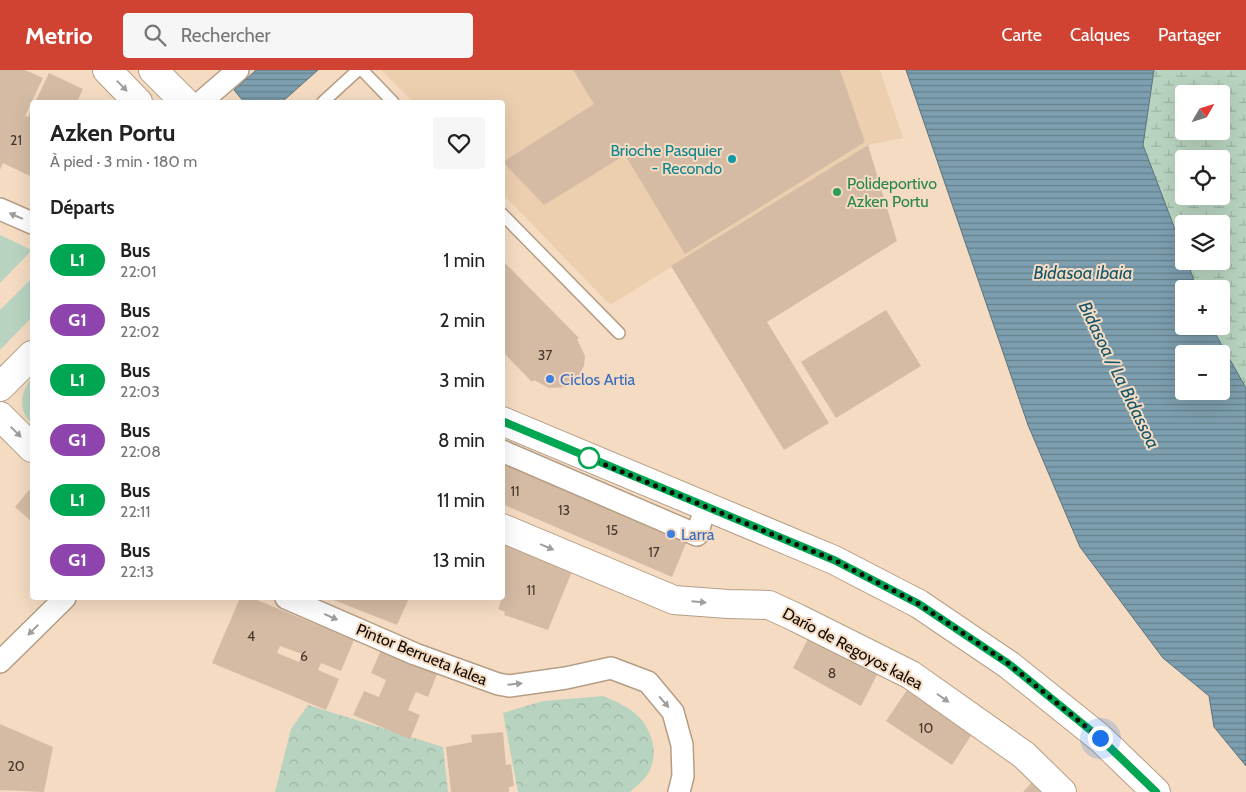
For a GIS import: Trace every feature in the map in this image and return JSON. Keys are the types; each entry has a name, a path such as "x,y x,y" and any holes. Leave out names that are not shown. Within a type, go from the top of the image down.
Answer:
{"main road":[{"path":"106,70 136,100"},
{"path":"153,70 183,100"},
{"path":"0,387 30,357"},
{"path":"0,416 30,446"},
{"path":"505,423 834,560 919,604 1009,664 1100,738 1156,792"},
{"name":"Darío de Regoyos kalea","path":"505,529 674,600 770,605 911,675 1024,756 1062,792"}],"street":[{"path":"203,100 238,70"},
{"path":"0,209 30,221"},
{"path":"505,452 697,535 702,518 711,508"},
{"path":"0,662 63,600"},
{"name":"Pintor Berrueta kalea","path":"291,600 414,654 498,684 509,686 612,668 648,682 674,712 682,745 683,776 679,792"}],"lane":[{"path":"325,100 360,70 392,100"},
{"path":"505,217 619,334"}],"shaded area":[{"name":"Brioche Pasquier - Recondo","path":"381,70 880,70 903,138 868,145 610,305 505,196 505,100 411,100"}],"green space":[{"path":"1154,70 1246,70 1246,388 1230,360 1230,345 1222,345 1216,335 1230,335 1230,280 1194,280 1190,270 1230,270 1230,215 1175,215 1175,229 1143,145"},
{"path":"0,235 30,249 30,252 0,283"},
{"path":"30,280 30,319 0,350 0,310"},
{"path":"30,380 30,422 24,413 22,401"},
{"path":"603,696 621,704 636,714 647,727 654,751 652,766 646,777 630,792 518,792 503,713 543,701"},
{"path":"308,705 443,747 448,792 275,792 291,729"}],"water":[{"path":"256,70 318,70 284,100 242,100 234,90"},
{"name":"Bidasoa ibaia","path":"906,70 1154,70 1143,145 1175,229 1175,270 1190,270 1194,280 1175,280 1175,335 1216,335 1222,345 1175,345 1175,400 1230,400 1230,360 1246,388 1246,766 1214,727 1209,696 1163,658 1080,547 1028,425"}],"building":[{"path":"0,70 25,70 43,78 33,100 30,100 30,105 25,116 28,117 30,112 30,176 3,163 0,170"},
{"name":"Brioche Pasquier - Recondo","path":"573,70 840,70 865,142 685,254 625,155 544,205 505,164 505,161 594,104"},
{"path":"49,73 83,89 78,100 36,100"},
{"path":"868,145 897,241 767,322 829,423 784,450 671,266"},
{"path":"505,263 579,338 577,339 585,356 584,366 575,381 567,387 549,388 534,380 532,382 505,354"},
{"path":"886,310 921,366 836,418 801,362"},
{"path":"505,462 687,541 672,577 505,505"},
{"path":"29,490 30,520 15,507"},
{"path":"505,539 573,569 548,630 504,615 505,612 498,609 501,600 505,600"},
{"path":"239,600 257,600 354,640 341,671 321,663 318,670 339,679 326,710 212,663","holes":["280,646 302,654 299,662 277,653"]},
{"path":"334,600 408,600 397,625"},
{"path":"809,637 878,673 861,706 793,668"},
{"path":"381,650 437,674 428,697 416,692 408,710 420,715 410,739 353,715 364,691 379,697 386,680 371,673"},
{"path":"907,690 972,734 952,765 886,721"},
{"path":"0,724 53,747 44,792 0,790"},
{"path":"503,732 506,765 511,764 514,786 509,787 509,792 451,792 446,747 472,742 471,735"},
{"path":"1032,782 1043,792 1023,792"}],"bus line":[{"name":"L1","path":"505,422 834,560 919,604 1009,664 1100,738 1156,792"}],"place":[{"name":"Brioche Pasquier - Recondo","path":"732,159"},
{"name":"Polideportivo Azken Portu","path":"837,192"},
{"name":"Ciclos Artia","path":"550,379"},
{"name":"Larra","path":"671,534"}],"route":[{"path":"589,458 834,560 919,604 1009,664 1100,738"}],"water label":[{"name":"Bidasoa / La Bidassoa","path":"1119,375"}]}
